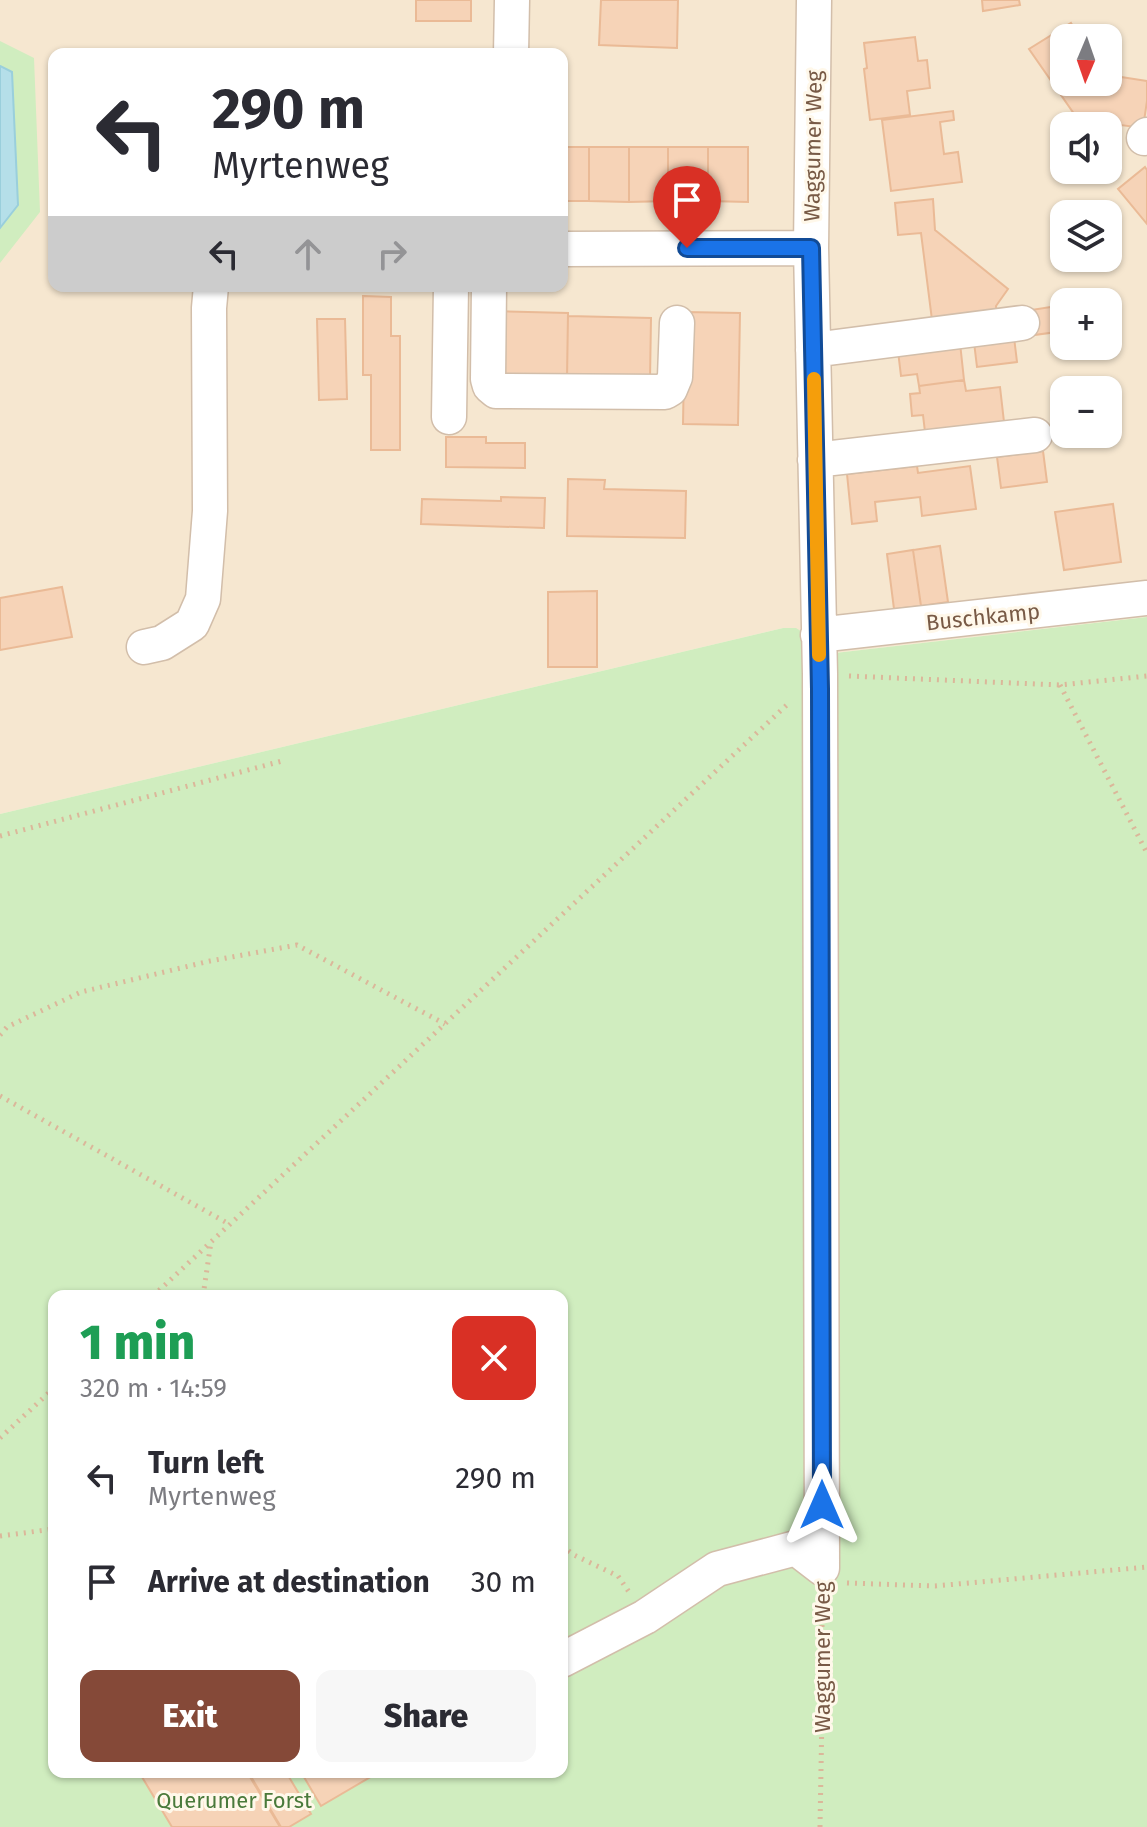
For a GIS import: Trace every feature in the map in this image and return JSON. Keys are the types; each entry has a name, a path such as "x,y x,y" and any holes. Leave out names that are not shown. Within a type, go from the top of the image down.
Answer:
{"street":[{"path":"511,48 512,0"},
{"name":"Waggumer Weg","path":"814,0 811,248 820,674 822,1568"},
{"path":"568,249 811,248"},
{"path":"144,647 162,643 192,624 203,599 210,511 210,292"},
{"path":"449,417 451,292"},
{"path":"489,292 488,379 496,391 665,392 670,389 675,377 677,323"},
{"path":"813,350 1022,323"},
{"path":"815,460 1035,435"},
{"name":"Buschkamp","path":"818,635 1147,598"},
{"path":"568,1657 645,1617 717,1569 796,1548 822,1568"}],"path":[{"path":"159,1290 820,674 1060,685 1147,676"},
{"path":"1060,685 1147,853"},
{"path":"0,836 282,761"},
{"path":"0,1035 7,1027 81,992 210,961 297,945 445,1024"},
{"path":"0,1096 229,1224"},
{"path":"204,1290 211,1242"},
{"path":"0,1438 48,1394"},
{"path":"0,1536 48,1530"},
{"path":"568,1550 618,1576 645,1617"},
{"path":"822,1568 832,1582 935,1586 1147,1567"},
{"name":"Waggumer Weg","path":"820,1827 822,1568"}],"shaded area":[{"path":"0,0 1147,0 1147,617 835,653 783,628 0,814"}],"green space":[{"path":"0,41 34,58 40,212 0,263"},
{"name":"Querumer Forst","path":"1147,617 1147,1827 0,1827 0,814 783,628 796,628 835,653"}],"water":[{"path":"0,66 12,72 18,205 0,228"}],"building":[{"path":"416,0 471,0 471,21 416,21"},
{"path":"601,0 678,0 677,48 599,45"},
{"path":"982,0 1019,0 1020,5 983,11"},
{"path":"1050,36 1050,79 1029,49"},
{"path":"915,37 918,61 927,60 930,88 907,91 910,115 870,120 864,43"},
{"path":"1122,77 1147,81 1143,128 1122,125 1122,112 1073,112 1062,96 1122,96"},
{"path":"953,111 954,120 940,122 944,154 958,152 962,182 891,191 882,120"},
{"path":"568,147 589,147 589,201 568,201"},
{"path":"589,147 629,147 629,202 589,201"},
{"path":"629,147 668,147 668,201 629,202"},
{"path":"668,147 708,147 708,201 668,201"},
{"path":"708,147 748,147 748,202 708,201"},
{"path":"1145,167 1147,170 1147,224 1118,189"},
{"path":"933,199 935,230 1008,289 996,306 997,322 932,320 921,233 898,235 895,203"},
{"path":"363,296 391,297 391,336 400,336 400,450 371,450 371,375 363,375"},
{"path":"1050,307 1050,333 1034,335 1031,310"},
{"path":"492,311 568,313 567,376 491,375"},
{"path":"685,312 740,313 738,425 683,424"},
{"path":"568,316 651,318 650,380 567,379"},
{"path":"317,319 345,319 347,399 319,400"},
{"path":"1013,329 1017,362 977,367 973,334"},
{"path":"960,343 964,380 919,386 917,374 901,376 898,351"},
{"path":"964,380 966,391 1000,387 1004,422 925,432 923,415 912,416 910,394 920,393 919,386"},
{"path":"446,437 486,437 486,443 525,443 525,468 446,467"},
{"path":"1043,451 1047,482 1001,488 997,457"},
{"path":"917,466 918,473 970,466 976,509 922,516 920,497 875,502 877,521 852,524 847,474"},
{"path":"568,479 605,480 604,489 686,491 685,538 567,536"},
{"path":"501,497 545,498 544,528 421,524 422,499 501,501"},
{"path":"1113,504 1121,562 1064,570 1055,512"},
{"path":"940,546 948,602 921,606 913,550"},
{"path":"913,550 921,606 894,609 887,554"},
{"path":"62,587 72,637 0,650 0,598"},
{"path":"597,591 597,667 548,667 548,592"},
{"path":"143,1778 251,1778 280,1827 172,1827"},
{"path":"252,1778 290,1778 311,1814 289,1827 281,1827"},
{"path":"305,1778 369,1778 321,1806"}],"slow traffic":[{"path":"814,379 819,655"}],"route":[{"path":"687,248 811,248 820,689 822,1505"}]}
